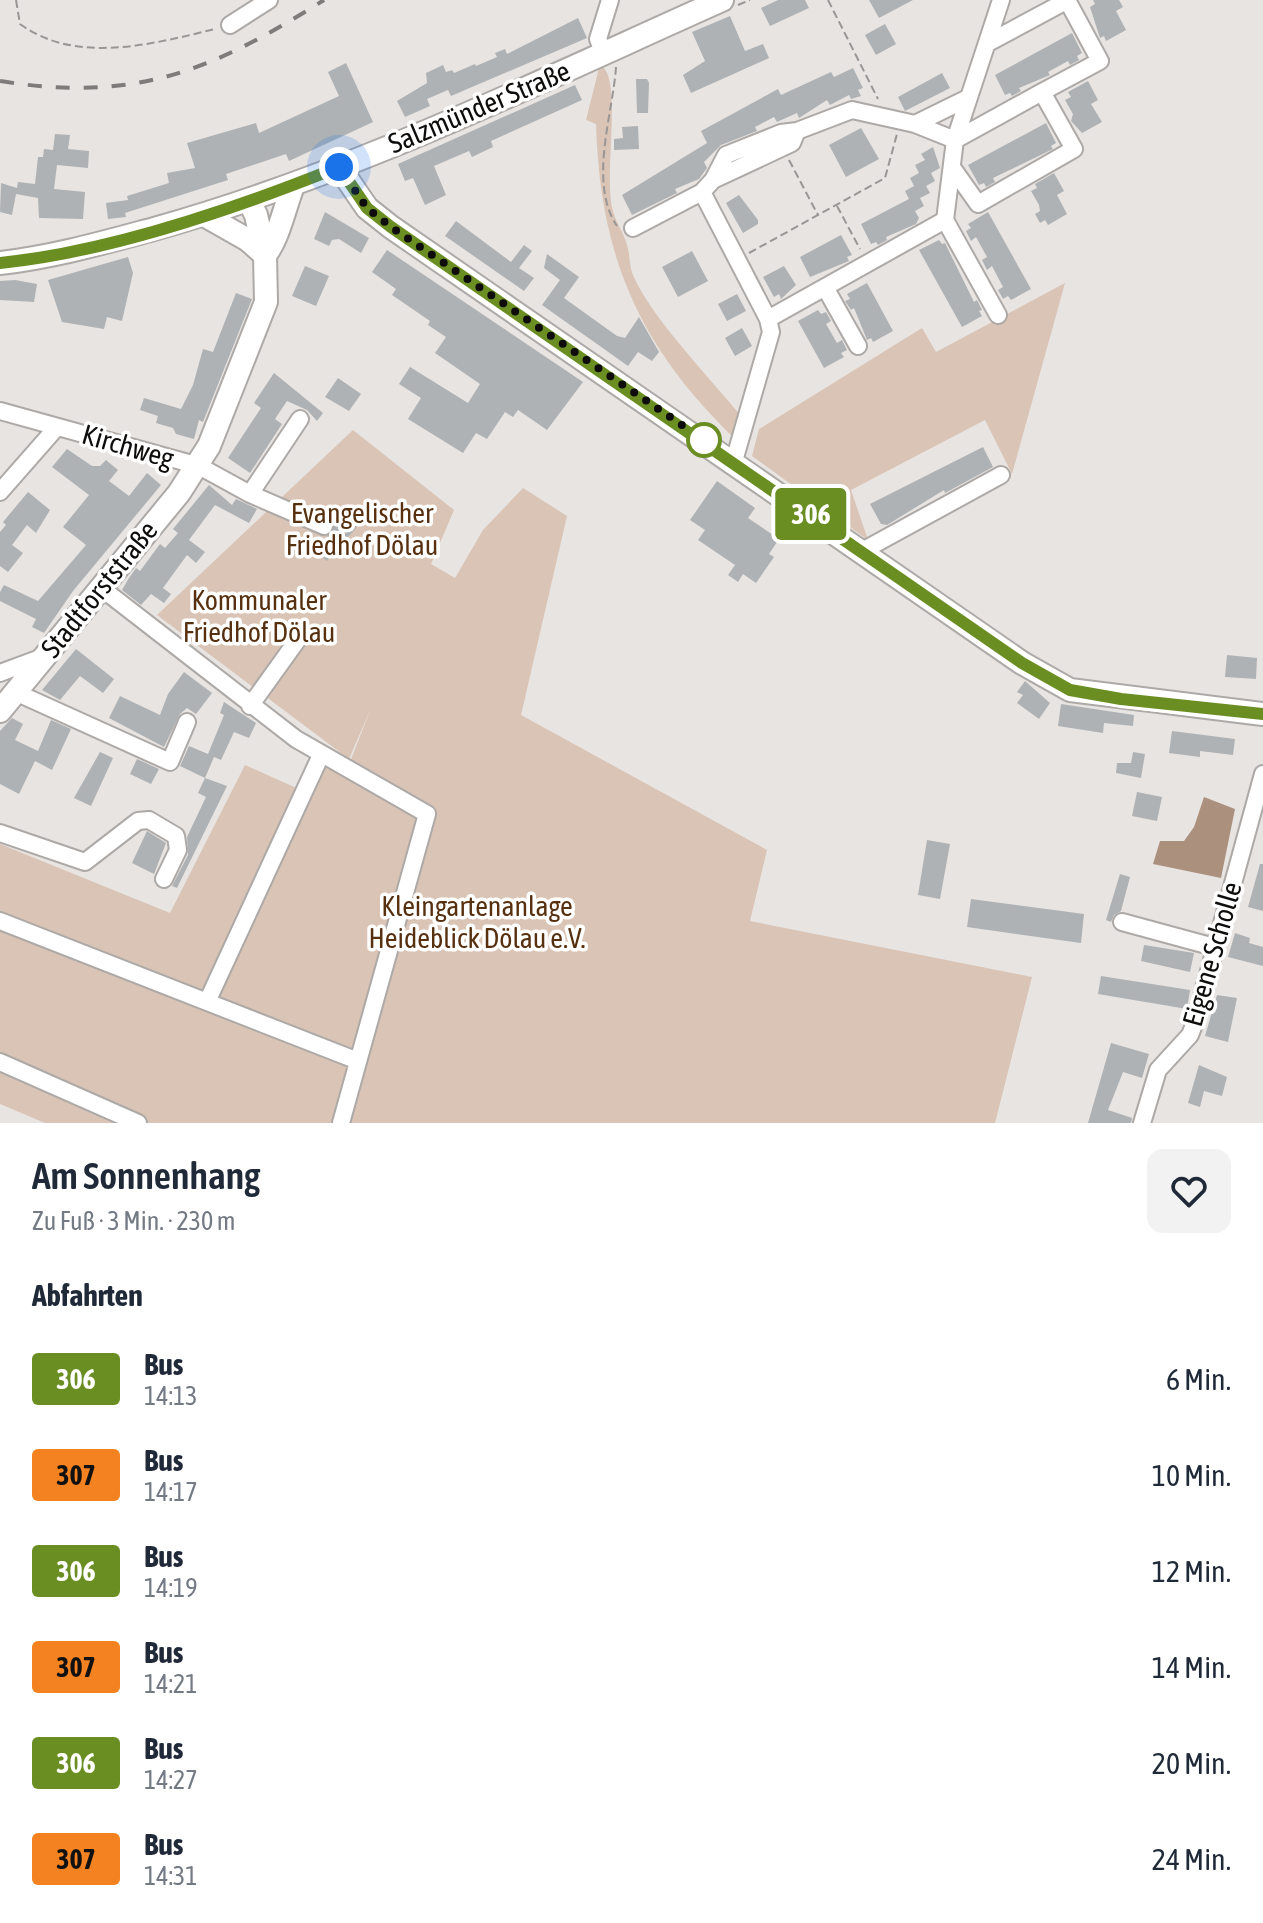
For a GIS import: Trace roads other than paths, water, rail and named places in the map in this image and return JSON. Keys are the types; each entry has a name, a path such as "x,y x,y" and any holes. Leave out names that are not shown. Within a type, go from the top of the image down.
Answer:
{"main road":[{"name":"Salzmünder Straße","path":"0,263 70,253 293,186 610,56 722,0"},
{"path":"339,167 367,208 391,227 864,550 1022,663 1070,690 1121,699 1263,714"},
{"path":"204,215 241,236 265,255 274,245 279,220 293,186"},
{"name":"Stadtforststraße","path":"0,711 199,466 263,315 268,283 265,255 256,215 249,201"}],"street":[{"path":"230,25 269,0"},
{"path":"610,0 598,39 610,56"},
{"path":"998,315 945,220 946,195 954,170 955,140 1001,0"},
{"path":"708,186 726,155 852,110 901,121 955,140 1100,61 1067,0 988,43"},
{"path":"954,170 978,204 1074,149 1042,92"},
{"path":"901,121 966,99"},
{"path":"633,228 792,143 797,131"},
{"path":"708,186 771,332 740,449 734,461"},
{"path":"768,319 945,220"},
{"path":"826,289 858,346"},
{"name":"Kirchweg","path":"0,411 199,466"},
{"path":"250,494 300,419"},
{"name":"Kirchweg","path":"0,492 57,427"},
{"path":"199,466 250,494 324,526"},
{"path":"864,550 1001,475"},
{"path":"100,587 250,706 321,755 427,814 341,1123"},
{"path":"250,706 301,635"},
{"path":"0,673 43,657"},
{"path":"15,692 170,762 187,722"},
{"path":"207,1002 321,755"},
{"name":"Eigene Scholle","path":"1142,1123 1158,1070 1190,1035 1263,774"},
{"path":"0,833 85,862 138,821 149,820 176,836 178,850 164,879"},
{"path":"0,921 358,1061"},
{"path":"1122,922 1214,947"},
{"path":"0,1062 138,1123"}],"railway":[{"path":"0,81 92,88 132,84 171,75 245,46 324,0"}],"park label":[{"name":"Evangelischer Friedhof Dölau","path":"362,529"},
{"name":"Kommunaler Friedhof Dölau","path":"259,616"},
{"name":"Kleingartenanlage Heideblick Dölau e.V.","path":"477,922"}]}
